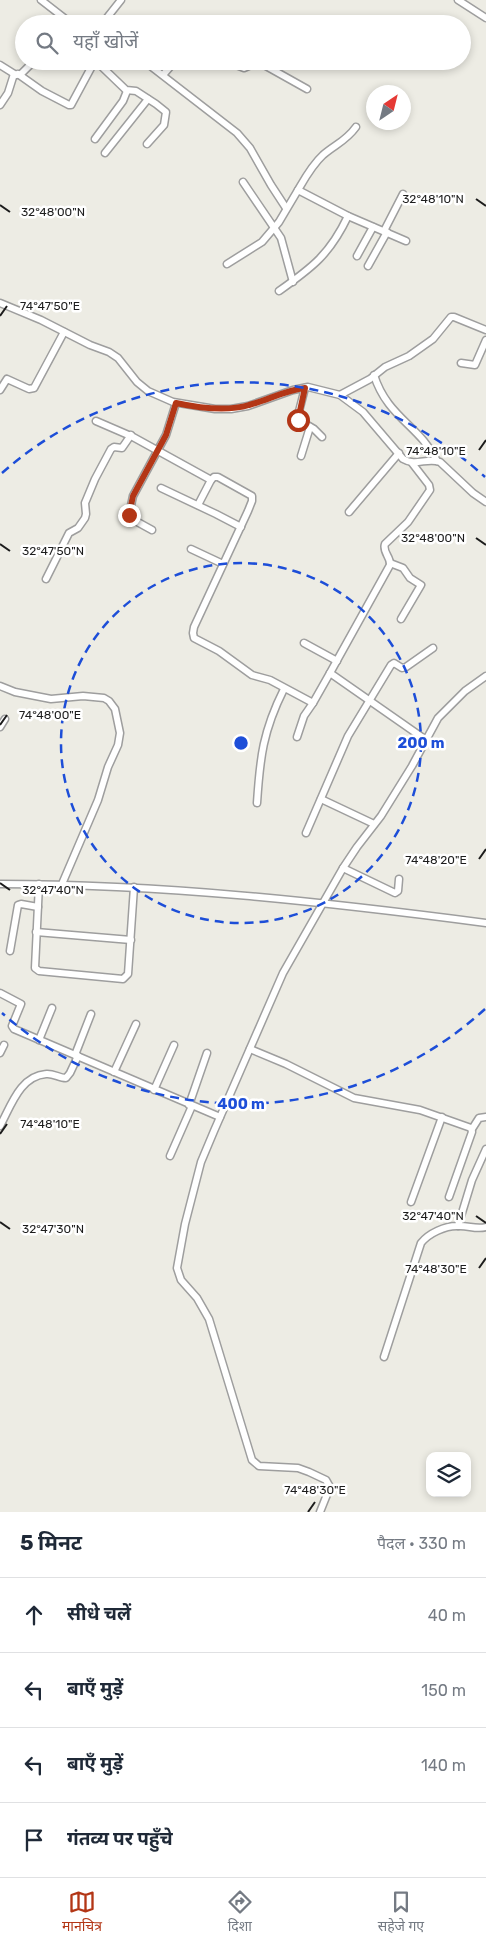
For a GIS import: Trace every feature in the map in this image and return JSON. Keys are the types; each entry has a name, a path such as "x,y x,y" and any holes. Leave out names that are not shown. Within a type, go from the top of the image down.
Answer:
{"street":[{"path":"41,0 59,15"},
{"path":"109,15 120,0"},
{"path":"458,0 486,18"},
{"path":"0,65 69,105 72,105 90,70"},
{"path":"0,105 8,93 16,74 22,70"},
{"path":"104,70 127,91 136,92 163,109 167,116 164,125 147,144"},
{"path":"156,70 226,123 240,137 250,148 271,186 286,208"},
{"path":"163,75 168,70"},
{"path":"272,70 307,89"},
{"path":"95,139 123,101 127,91"},
{"path":"105,153 148,99"},
{"path":"227,264 260,244 275,228 316,162 328,151 346,140 356,127"},
{"path":"243,182 280,238 292,282"},
{"path":"298,190 348,216 406,241"},
{"path":"368,266 403,194"},
{"path":"279,291 323,257 348,216"},
{"path":"357,256 373,226"},
{"path":"0,303 42,320 90,345 109,352 118,358 137,382 148,391 160,398 176,403 231,409 248,406 305,388 326,390 340,396 363,412 403,459 412,463 431,488 408,522 385,544 384,551 390,563 403,568 410,578 421,585 401,619"},
{"path":"340,396 385,367 409,356 437,337 452,316 486,330"},
{"path":"0,390 7,379 29,389 34,388 64,332"},
{"path":"461,363 475,366 486,340"},
{"path":"374,375 382,396 389,406 428,447 437,461 486,502"},
{"path":"305,388 297,419 310,426 322,437"},
{"path":"152,530 132,519 129,515 133,496 166,435 176,403"},
{"path":"96,421 131,435 211,480"},
{"path":"300,456 310,426"},
{"path":"46,579 69,534 72,530 78,528 85,518 85,503 111,449 114,447 122,448 131,435"},
{"path":"349,512 399,453"},
{"path":"412,463 437,461"},
{"path":"198,505 214,477 218,477 252,496 250,506 194,627 193,636 219,651 248,673 270,680 313,703"},
{"path":"161,488 240,527"},
{"path":"191,548 223,564"},
{"path":"297,737 304,716 337,661 390,563"},
{"path":"304,643 337,661"},
{"path":"306,833 348,736 392,664 402,668 406,667 433,648"},
{"path":"330,673 426,740"},
{"path":"320,1512 330,1487 326,1480 298,1468 259,1466 252,1460 209,1319 200,1303 185,1287 177,1273 179,1253 201,1162 283,973 343,868 412,766 438,718 452,703 486,676"},
{"path":"0,686 15,692 51,698 82,696 104,698 110,701 115,709 120,733 118,744 98,800 62,884"},
{"path":"257,803 264,741 268,725 284,689"},
{"path":"0,727 5,719"},
{"path":"321,799 374,824"},
{"path":"343,868 395,893 398,891 399,879"},
{"path":"0,884 62,884 134,888 322,904 486,923"},
{"path":"39,884 34,966 36,970 123,979 128,974 134,888"},
{"path":"10,951 18,906 21,904 38,907"},
{"path":"36,932 131,940"},
{"path":"0,993 21,1004 12,1028 220,1117"},
{"path":"39,1040 52,1008"},
{"path":"0,1126 24,1083 34,1077 46,1074 66,1078 70,1073 92,1014"},
{"path":"114,1072 136,1024"},
{"path":"0,1053 4,1045"},
{"path":"154,1090 174,1045"},
{"path":"250,1050 286,1064 354,1098 420,1110 442,1116 472,1129"},
{"path":"170,1156 191,1105 207,1053"},
{"path":"411,1202 442,1116"},
{"path":"449,1197 472,1129 479,1118 486,1117"},
{"path":"458,1226 472,1180 486,1149"},
{"path":"384,1357 421,1243 430,1234 458,1226 486,1227"}],"route":[{"path":"129,515 133,496 166,435 176,403 231,409 248,406 299,388 305,388 298,420"}]}
